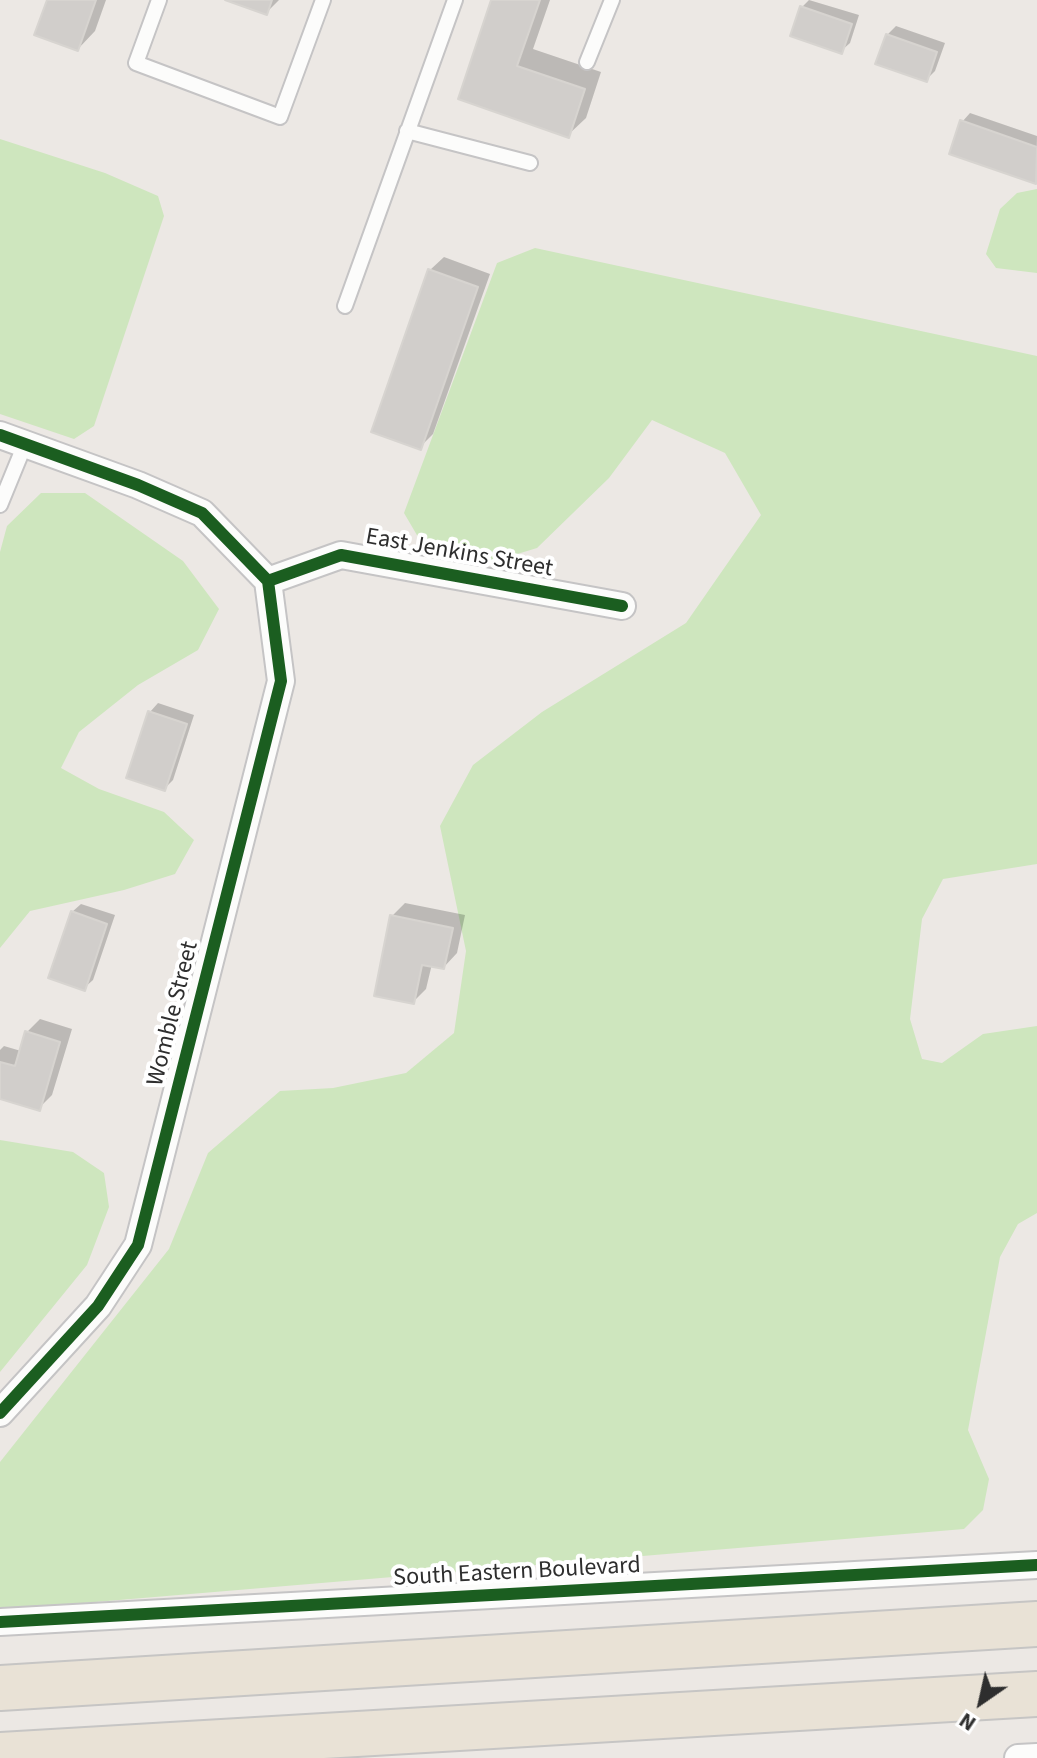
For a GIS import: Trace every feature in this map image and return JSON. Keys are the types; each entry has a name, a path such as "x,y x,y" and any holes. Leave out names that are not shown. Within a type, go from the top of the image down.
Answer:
{"highway":[{"path":"0,1688 1037,1624"},
{"path":"0,1755 1037,1694"}],"street":[{"path":"0,435 138,485 202,513 268,581"},
{"name":"East Jenkins Street","path":"268,581 341,555 622,606"},
{"name":"Womble Street","path":"0,1413 98,1306 138,1245 281,681 268,581"},
{"name":"South Eastern Boulevard","path":"0,1622 1037,1565"},
{"path":"1018,1758 1037,1757"}],"lane":[{"path":"159,0 136,63 280,117 323,0"},
{"path":"345,306 455,0"},
{"path":"587,62 612,0"},
{"path":"407,131 530,163"},
{"path":"0,505 25,444"}],"green space":[{"path":"0,139 105,173 158,196 164,216 94,426 74,439 0,414"},
{"path":"1037,189 1037,273 996,268 986,254 1000,209 1017,193"},
{"path":"535,248 1037,356 1037,864 943,879 922,919 910,1019 922,1059 942,1063 983,1034 1037,1026 1037,1213 1018,1224 1000,1257 968,1430 989,1479 983,1510 964,1529 0,1610 0,1462 169,1249 208,1153 280,1091 333,1088 406,1073 454,1033 466,951 440,826 473,765 542,712 686,623 761,515 725,453 652,420 609,478 537,548 481,565 421,542 404,513 497,263"},
{"path":"41,493 85,493 183,561 219,609 198,650 138,685 79,732 61,768 99,789 164,812 194,840 175,874 124,890 30,911 0,948 0,552 7,526"},
{"path":"0,1140 73,1152 104,1173 109,1207 87,1265 0,1372"}],"building":[{"path":"47,0 96,0 78,51 34,35"},
{"path":"225,0 272,0 267,15"},
{"path":"491,0 540,0 517,66 585,89 569,138 458,99"},
{"path":"800,6 852,24 842,54 790,36"},
{"path":"886,34 937,52 927,82 875,64"},
{"path":"960,120 1037,147 1036,184 949,154"},
{"path":"428,269 478,287 421,450 371,432"},
{"path":"148,711 187,724 165,791 126,778"},
{"path":"71,911 107,924 85,991 48,978"},
{"path":"390,915 453,928 444,969 422,965 414,1004 374,996"},
{"path":"25,1031 60,1042 40,1111 0,1099 0,1062 15,1066"}],"cycle path":[{"path":"0,435 138,485 202,513 268,581 341,555 622,606"},
{"path":"0,1413 98,1306 138,1245 281,681 268,581"},
{"path":"0,1622 1037,1565"}]}
